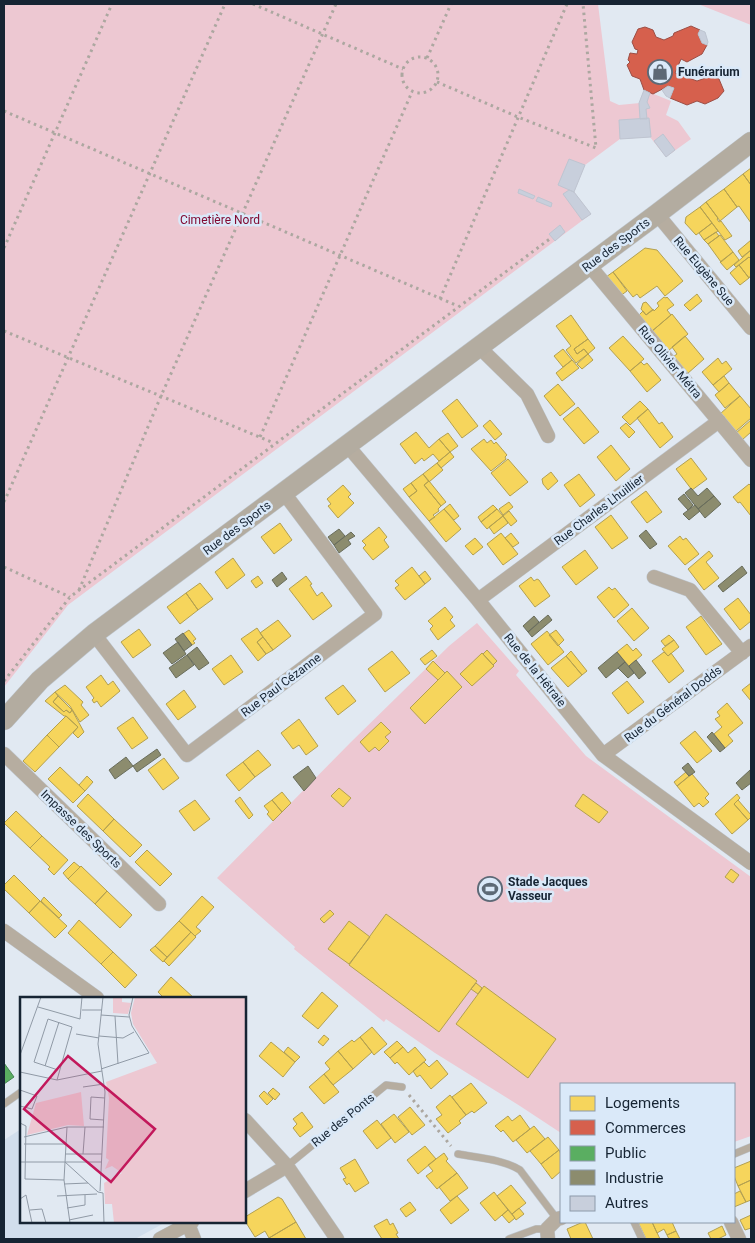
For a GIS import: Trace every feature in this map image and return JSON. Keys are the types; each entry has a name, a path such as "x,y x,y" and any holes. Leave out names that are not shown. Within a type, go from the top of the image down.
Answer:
{"street":[{"name":"Rue des Sports","path":"4,720 40,680 94,634 751,142"},
{"name":"Rue Eugène Sue","path":"657,214 751,328"},
{"name":"Rue Olivier Métra","path":"589,265 751,460"},
{"path":"479,347 527,394 548,436"},
{"name":"Rue Charles Lhuillier","path":"478,600 719,421"},
{"name":"Rue de la Hêtraie","path":"347,445 478,600 603,755 751,863"},
{"name":"Rue Paul Cézanne","path":"94,634 187,755 375,614 284,493"},
{"name":"Rue du Général Dodds","path":"603,755 747,649 690,590 654,578"},
{"name":"Impasse des Sports","path":"4,754 159,904"},
{"path":"4,931 96,997"},
{"path":"246,1121 287,1166 337,1239"},
{"path":"246,1190 287,1166"},
{"path":"548,1234 559,1218"},
{"path":"160,1239 190,1223 194,1239"},
{"path":"731,1223 739,1239"}],"lane":[{"name":"Rue des Ponts","path":"287,1166 386,1085 402,1087"},
{"path":"4,1104 20,1093"},
{"path":"735,1154 751,1147"},
{"path":"458,1154 498,1161 512,1165 520,1170 559,1218"},
{"path":"634,1223 642,1239"},
{"path":"509,1239 536,1229 548,1234"}],"path":[{"path":"4,248 112,4"},
{"path":"4,502 225,4"},
{"path":"253,4 403,69"},
{"path":"78,590 161,396 336,4"},
{"path":"427,58 451,4"},
{"path":"440,299 568,4"},
{"path":"437,82 596,148 583,4"},
{"path":"414,58 427,58 436,67 437,82 427,92 412,92 403,82 403,69 414,58"},
{"path":"260,437 412,92"},
{"path":"4,111 459,307"},
{"path":"4,680 70,596 550,238"},
{"path":"4,331 275,443"},
{"path":"4,568 70,596"},
{"path":"402,1087 458,1154"}],"shaded area":[{"path":"20,1130 20,1223 164,1223 135,1239 4,1239 4,1140"}],"green space":[{"name":"Cimetière Nord","path":"4,4 598,4 610,101 619,105 640,103 644,90 671,101 666,115 678,121 691,139 666,157 650,137 620,139 585,165 574,192 591,214 68,605 4,687"},
{"path":"698,4 751,4 751,25"},
{"name":"Stade Jacques Vasseur","path":"477,623 519,671 516,675 586,756 751,877 751,1136 735,1142 735,1083 560,1083 560,1132 435,1053 386,1019 384,1022 294,949 295,947 217,878 449,646"}],"building: Logements":[{"path":"751,168 751,185 743,174"},
{"path":"743,174 751,185 751,223 724,189"},
{"path":"724,189 737,207 720,221 706,202"},
{"path":"706,202 719,222 721,221 732,236 725,240 700,207"},
{"path":"700,207 712,223 696,235 685,223 686,217"},
{"path":"712,223 718,231 704,240 699,233"},
{"path":"716,232 719,236 708,244 704,240"},
{"path":"720,235 733,252 721,262 708,244"},
{"path":"751,240 751,250 742,257 738,251"},
{"path":"645,248 657,250 683,281 665,296 657,286 640,298 637,294 633,297 613,272"},
{"path":"751,250 751,259 749,257 736,267 734,265"},
{"path":"733,252 739,260 727,270 720,262"},
{"path":"749,257 751,259 751,275 749,278 739,265"},
{"path":"739,265 749,278 740,285 730,273"},
{"path":"613,272 627,291 620,296 606,277"},
{"path":"697,294 702,301 690,311 684,305"},
{"path":"664,297 667,297 674,305 667,310 671,315 651,332 638,316 643,311 646,315 653,309 654,311 659,306 657,303"},
{"path":"646,302 653,310 646,315 641,309 643,303"},
{"path":"672,314 688,334 668,351 651,332"},
{"path":"571,315 588,339 574,349 577,354 584,349 588,354 576,363 566,350 571,346 556,326"},
{"path":"623,336 644,359 630,371 609,348"},
{"path":"685,336 704,359 687,374 673,357 677,354 672,347"},
{"path":"588,339 595,348 588,354 584,349 577,354 574,349"},
{"path":"563,349 572,360 563,367 554,356"},
{"path":"588,354 593,360 582,369 577,364"},
{"path":"718,358 722,364 726,361 732,369 713,385 702,372"},
{"path":"572,360 579,368 562,381 556,373"},
{"path":"641,362 644,365 647,363 661,380 647,392 630,371"},
{"path":"724,376 729,383 719,392 713,385"},
{"path":"729,383 740,396 725,408 715,395"},
{"path":"558,384 575,404 560,416 544,396"},
{"path":"740,396 751,409 751,418 735,432 720,414"},
{"path":"457,399 478,426 462,438 442,411"},
{"path":"640,401 648,409 630,425 622,417"},
{"path":"578,407 599,432 584,444 563,419"},
{"path":"648,409 659,424 662,422 673,437 660,448 637,418"},
{"path":"490,420 502,434 495,440 483,426"},
{"path":"751,420 751,432 742,440 736,433"},
{"path":"626,423 635,432 629,438 620,428"},
{"path":"416,432 429,448 439,439 450,452 439,461 433,454 424,461 422,458 415,464 400,444"},
{"path":"448,433 458,446 450,452 439,439"},
{"path":"484,439 487,443 491,440 494,444 496,442 507,455 506,459 491,471 471,449"},
{"path":"611,445 630,469 616,481 597,457"},
{"path":"450,452 454,457 441,468 437,463"},
{"path":"691,458 707,479 692,490 676,469"},
{"path":"508,459 528,482 510,496 491,473"},
{"path":"437,463 443,470 429,482 423,474"},
{"path":"551,472 558,481 548,490 543,484 542,479"},
{"path":"423,474 429,481 424,485 441,506 438,509 439,511 433,515 435,517 429,521 409,497 417,491 411,483"},
{"path":"579,474 595,495 580,507 564,485"},
{"path":"429,481 446,502 441,506 424,485"},
{"path":"411,483 417,491 409,497 403,489"},
{"path":"749,484 751,486 751,516 740,502 738,503 733,497"},
{"path":"343,485 351,494 348,497 354,503 338,518 328,506 331,504 327,499"},
{"path":"646,491 662,512 647,523 631,502"},
{"path":"509,502 513,507 503,515 499,509"},
{"path":"450,504 459,516 454,520 444,509"},
{"path":"493,505 497,509 481,522 478,517"},
{"path":"444,509 461,529 446,542 429,521"},
{"path":"497,509 503,516 487,529 481,522"},
{"path":"509,511 517,521 511,526 503,516"},
{"path":"611,515 628,538 612,549 595,527"},
{"path":"503,516 508,523 494,534 489,527"},
{"path":"280,523 292,540 274,554 261,537"},
{"path":"379,527 387,537 384,540 389,547 373,560 363,548 366,545 362,541"},
{"path":"501,533 518,554 503,565 487,544"},
{"path":"511,533 519,543 513,547 505,538"},
{"path":"680,536 683,540 686,538 699,554 685,565 668,546"},
{"path":"475,538 483,547 473,555 465,546"},
{"path":"585,550 598,568 576,585 562,567"},
{"path":"709,551 713,556 706,562 719,578 704,590 688,569"},
{"path":"233,558 245,575 227,589 215,572"},
{"path":"412,567 425,584 405,600 395,588 399,585 395,581"},
{"path":"425,571 431,579 425,584 419,576"},
{"path":"258,576 263,583 256,588 251,581"},
{"path":"306,576 317,596 322,592 332,606 313,620 289,589"},
{"path":"531,577 534,581 539,580 550,596 535,607 519,586"},
{"path":"200,583 213,599 198,610 186,593"},
{"path":"609,587 612,590 615,588 629,605 614,618 597,597"},
{"path":"186,593 198,610 180,624 167,607"},
{"path":"738,598 751,615 751,621 740,630 724,609"},
{"path":"445,607 453,617 450,620 455,626 438,640 430,629 433,626 428,621"},
{"path":"632,608 649,628 634,641 617,621"},
{"path":"701,616 722,644 706,655 686,627"},
{"path":"278,620 291,636 273,650 260,633"},
{"path":"257,628 263,637 257,642 266,654 258,661 241,639"},
{"path":"139,629 151,645 133,658 121,642"},
{"path":"189,630 196,639 192,645 183,634"},
{"path":"556,630 564,640 558,646 549,635"},
{"path":"547,631 564,652 548,665 531,644"},
{"path":"669,635 674,640 665,646 661,641"},
{"path":"263,637 273,650 266,654 257,642"},
{"path":"674,640 679,647 668,656 662,649"},
{"path":"627,644 633,651 636,648 642,655 629,666 617,652"},
{"path":"432,650 437,656 425,665 420,659"},
{"path":"487,650 497,661 493,665 483,654"},
{"path":"392,651 410,673 385,692 368,669"},
{"path":"571,651 587,671 582,675 566,656"},
{"path":"664,652 668,656 671,653 684,671 669,683 652,661"},
{"path":"482,653 494,666 472,686 460,674"},
{"path":"231,655 243,672 224,685 212,669"},
{"path":"566,656 582,675 568,687 551,668"},
{"path":"433,661 445,673 438,680 426,669"},
{"path":"447,671 462,687 425,724 410,708"},
{"path":"101,675 108,685 113,681 120,691 101,707 97,701 94,703 92,700 94,698 86,687"},
{"path":"627,681 644,702 628,714 612,693"},
{"path":"751,683 751,701 742,690"},
{"path":"65,685 83,702 81,705 89,715 80,722 70,706 55,692"},
{"path":"343,685 356,701 338,715 325,698"},
{"path":"184,690 196,707 178,720 166,704"},
{"path":"55,692 58,696 53,702 64,712 66,710 70,713 72,710 84,732 78,738 73,733 78,727 45,701"},
{"path":"58,696 72,710 70,713 66,710 64,712 53,702"},
{"path":"727,703 743,723 728,735 733,741 725,748 714,734 722,727 715,719 720,716 717,712"},
{"path":"66,716 78,727 59,747 47,735"},
{"path":"133,717 148,738 132,749 117,728"},
{"path":"299,719 318,746 306,755 299,745 293,749 281,733"},
{"path":"381,722 391,732 385,737 389,741 379,751 375,747 369,752 360,742"},
{"path":"695,731 712,751 697,763 680,743"},
{"path":"47,735 59,747 35,772 23,761"},
{"path":"258,750 271,765 255,777 243,762"},
{"path":"164,758 179,778 163,790 148,770"},
{"path":"243,762 255,777 239,791 226,775"},
{"path":"60,767 85,791 73,803 48,779"},
{"path":"686,772 689,776 677,786 674,782"},
{"path":"692,774 709,794 705,798 709,802 703,807 699,803 694,807 677,786"},
{"path":"87,776 93,782 85,791 79,785"},
{"path":"339,788 351,798 343,807 331,796"},
{"path":"282,792 291,803 282,812 272,800"},
{"path":"88,794 114,819 103,831 77,806"},
{"path":"583,794 608,812 599,823 575,806"},
{"path":"737,794 740,798 734,804 748,820 732,834 715,814"},
{"path":"240,797 253,815 249,819 235,801"},
{"path":"195,800 210,819 194,831 179,811"},
{"path":"272,800 282,812 273,821 267,814 269,812 264,806"},
{"path":"738,800 751,815 748,820 734,804"},
{"path":"16,811 42,836 30,848 4,823"},
{"path":"114,819 142,845 130,857 103,831"},
{"path":"42,836 68,860 54,875 48,869 50,867 30,848"},
{"path":"147,850 172,874 160,886 135,862"},
{"path":"74,862 80,867 68,879 63,873"},
{"path":"81,866 107,891 95,904 68,879"},
{"path":"731,869 739,875 733,883 725,877"},
{"path":"14,875 40,901 29,913 4,889 4,885"},
{"path":"107,891 132,915 120,928 95,904"},
{"path":"202,896 214,907 196,927 201,931 195,936 179,921"},
{"path":"44,897 62,915 59,918 41,901"},
{"path":"40,901 67,926 55,938 29,913"},
{"path":"330,910 334,914 324,923 320,919"},
{"path":"386,914 477,981 439,1032 349,965"},
{"path":"79,920 113,952 101,964 68,933"},
{"path":"179,921 191,932 167,957 155,946"},
{"path":"349,921 370,937 349,964 328,949"},
{"path":"191,932 196,937 169,966 164,961"},
{"path":"155,946 167,957 163,962 150,950"},
{"path":"113,952 137,975 125,988 101,964"},
{"path":"171,977 193,997 163,997 158,992"},
{"path":"476,983 482,988 478,994 471,989"},
{"path":"484,986 556,1039 528,1078 456,1024"},
{"path":"322,992 338,1006 318,1029 302,1016"},
{"path":"372,1027 387,1044 374,1055 360,1037"},
{"path":"324,1035 329,1039 323,1046 318,1042"},
{"path":"360,1037 372,1052 353,1069 338,1051 352,1040 354,1042"},
{"path":"397,1041 403,1047 390,1058 384,1052"},
{"path":"271,1042 295,1062 283,1077 259,1056"},
{"path":"288,1047 300,1057 295,1062 284,1052"},
{"path":"403,1047 408,1053 415,1047 426,1060 409,1075 397,1062 395,1064 390,1058"},
{"path":"338,1051 353,1069 333,1085 324,1074 330,1069 325,1063"},
{"path":"437,1060 448,1074 431,1089 420,1075 417,1077 413,1071 424,1062 429,1067"},
{"path":"324,1074 339,1092 324,1104 309,1087"},
{"path":"471,1083 487,1103 474,1113 472,1111 466,1115 452,1097"},
{"path":"273,1088 280,1094 275,1100 268,1093"},
{"path":"264,1091 273,1099 267,1105 259,1096"},
{"path":"450,1095 466,1115 459,1121 461,1123 448,1133 436,1119 442,1115 436,1107"},
{"path":"410,1107 425,1125 412,1135 398,1117"},
{"path":"302,1112 313,1127 300,1137 293,1128 297,1124 293,1119"},
{"path":"394,1114 409,1132 395,1143 381,1124"},
{"path":"520,1115 530,1129 513,1142 503,1130 501,1132 495,1126 508,1116 512,1121"},
{"path":"377,1120 391,1138 377,1149 363,1131"},
{"path":"534,1126 545,1139 527,1153 516,1140"},
{"path":"548,1137 559,1150 541,1164 530,1151"},
{"path":"425,1146 436,1159 418,1174 407,1160"},
{"path":"559,1150 560,1172 552,1179 541,1164"},
{"path":"444,1153 448,1159 446,1161 457,1173 437,1189 426,1176 433,1171 428,1165"},
{"path":"355,1159 369,1183 355,1192 349,1183 347,1185 343,1179 346,1178 340,1168"},
{"path":"751,1161 751,1180 738,1186 735,1178 735,1168"},
{"path":"457,1173 468,1188 450,1201 439,1187"},
{"path":"751,1180 751,1200 746,1202 738,1186"},
{"path":"511,1185 526,1203 512,1214 497,1196"},
{"path":"740,1191 746,1202 735,1207 735,1194"},
{"path":"494,1192 508,1210 495,1221 480,1203"},
{"path":"457,1196 469,1210 451,1224 440,1210"},
{"path":"278,1197 282,1199 296,1222 269,1238 265,1231 255,1237 246,1223 246,1216"},
{"path":"410,1202 416,1210 406,1217 400,1209"},
{"path":"519,1208 524,1214 516,1220 512,1214"},
{"path":"508,1210 515,1218 509,1223 502,1215"},
{"path":"751,1215 751,1228 745,1230 740,1220"},
{"path":"387,1219 390,1225 393,1223 399,1239 382,1239 374,1226"},
{"path":"296,1222 306,1239 269,1238"},
{"path":"585,1223 593,1239 571,1239 567,1229"},
{"path":"638,1223 652,1223 660,1239 646,1239"},
{"path":"652,1223 672,1223 676,1231 667,1235 664,1229 657,1233"},
{"path":"722,1226 726,1235 718,1239 711,1239 708,1233"},
{"path":"676,1231 680,1239 669,1239 667,1235"}],"building: Commerces":[{"path":"691,26 700,30 698,34 702,43 707,45 702,54 687,62 681,59 675,73 697,81 711,76 719,79 724,91 718,98 705,104 697,101 687,105 670,98 674,88 668,86 653,94 644,90 640,79 632,76 627,65 630,62 628,60 630,53 637,54 638,50 635,49 632,42 638,29 645,27 653,30 656,37 664,40 673,36 674,33"}],"building: Public":[{"path":"4,1063 14,1077 4,1084"}],"building: Industrie":[{"path":"691,488 698,496 707,488 714,496 698,509 685,493"},
{"path":"684,494 693,505 688,510 678,499"},
{"path":"714,496 721,504 705,518 698,509"},
{"path":"695,505 700,511 689,520 683,514"},
{"path":"339,529 345,536 334,545 328,537"},
{"path":"646,530 657,544 650,549 639,536"},
{"path":"351,532 355,536 348,540 351,544 339,553 334,545"},
{"path":"742,566 747,573 723,592 718,586"},
{"path":"282,572 287,579 277,587 272,580"},
{"path":"548,615 552,620 532,637 528,632"},
{"path":"534,616 539,622 528,632 523,626"},
{"path":"183,633 192,645 184,651 175,639"},
{"path":"178,642 186,654 172,664 163,653"},
{"path":"197,647 209,663 199,670 187,655"},
{"path":"617,652 625,662 606,678 598,668"},
{"path":"187,655 194,665 176,678 169,668"},
{"path":"636,660 646,673 639,679 629,666"},
{"path":"625,662 634,673 628,678 618,668"},
{"path":"712,732 725,748 720,752 707,737"},
{"path":"157,749 161,755 137,772 133,766"},
{"path":"126,757 133,766 115,779 109,770"},
{"path":"688,763 695,772 689,776 682,768"},
{"path":"308,766 316,778 304,791 293,777"},
{"path":"750,770 751,783 742,790 736,783"}],"building: Autres":[{"path":"700,30 705,32 707,45 702,43 698,34"},
{"path":"668,86 674,88 670,98 662,90"},
{"path":"644,90 650,93 647,102 650,108 646,109 647,119 640,119 639,103"},
{"path":"649,118 651,137 620,139 619,120"},
{"path":"663,134 675,150 666,157 654,141"},
{"path":"569,159 585,165 574,192 558,185"},
{"path":"519,189 535,196 533,199 518,193"},
{"path":"569,190 574,192 591,214 582,220 563,194"},
{"path":"538,197 552,203 551,207 536,201"},
{"path":"560,225 565,232 555,241 549,234"}],"place":[{"name":"Funérarium","path":"660,72"},
{"name":"Stade Jacques Vasseur","path":"490,889"}]}
